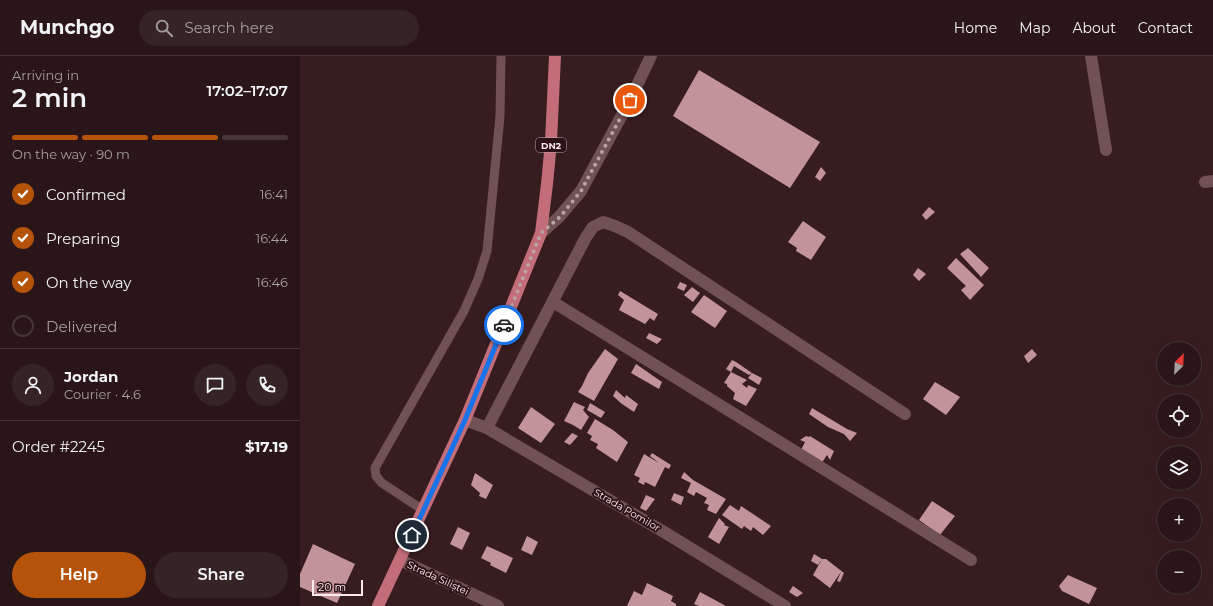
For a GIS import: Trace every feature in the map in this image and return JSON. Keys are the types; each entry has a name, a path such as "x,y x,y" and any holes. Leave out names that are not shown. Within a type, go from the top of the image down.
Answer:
{"main road":[{"name":"DN2","path":"378,606 465,420 541,233 551,142 555,56"}],"street":[{"path":"541,233 560,217 581,191 630,100 651,56"},
{"path":"1091,56 1106,150"},
{"path":"487,428 586,236 593,227 603,222 628,232 905,414"},
{"path":"553,302 971,560"},
{"name":"Strada Pomilor","path":"465,420 487,428 664,532 785,606"},
{"name":"Strada Siliștei","path":"400,560 498,606"}],"lane":[{"path":"423,510 382,483 376,476 375,468 464,311 478,279 487,251 500,116 501,56"}],"building":[{"path":"699,70 820,142 790,188 673,116"},
{"path":"821,167 826,173 820,181 815,177"},
{"path":"929,207 935,212 926,220 922,215"},
{"path":"803,221 826,237 811,260 796,251 797,248 788,242"},
{"path":"968,248 989,268 981,277 960,254"},
{"path":"956,258 984,285 970,300 961,290 966,286 947,268"},
{"path":"918,268 926,274 919,281 913,275"},
{"path":"680,282 687,285 684,291 677,288"},
{"path":"692,287 700,293 693,302 684,295"},
{"path":"620,291 658,314 654,321 650,318 645,324 619,310 624,300 618,295"},
{"path":"704,295 727,311 715,328 691,312"},
{"path":"649,333 662,339 657,344 646,338"},
{"path":"605,349 618,359 594,401 578,392 588,373"},
{"path":"1032,349 1037,355 1028,363 1024,356"},
{"path":"732,360 752,373 749,375 734,366 731,372 726,369"},
{"path":"636,364 662,382 659,389 631,373"},
{"path":"731,372 747,380 742,384 747,388 748,385 757,389 746,406 733,399 735,393 727,386 727,384 724,383"},
{"path":"752,373 762,378 759,385 748,378"},
{"path":"935,382 960,397 946,415 923,399"},
{"path":"616,390 625,398 626,395 638,404 634,412 613,396"},
{"path":"574,402 585,407 583,410 589,417 581,430 564,421"},
{"path":"590,403 605,412 601,418 587,410"},
{"path":"531,407 555,424 541,443 518,428"},
{"path":"812,408 847,429 857,433 850,441 844,434 828,427 809,414"},
{"path":"595,419 613,430 628,442 617,462 596,448 598,444 590,440 592,436 587,433"},
{"path":"572,433 578,436 570,445 564,442"},
{"path":"806,436 810,436 834,451 830,460 827,455 821,464 801,450 805,442 800,440"},
{"path":"652,453 671,465 669,469 665,467 655,487 645,482 644,485 638,482 640,478 634,475 644,454 659,463 650,456"},
{"path":"684,472 693,480 726,499 716,514 707,510 709,505 704,503 707,498 696,492 694,496 687,492 691,483 681,478"},
{"path":"475,473 493,485 486,499 479,496 480,493 471,485"},
{"path":"674,493 684,497 681,505 671,500"},
{"path":"646,495 655,499 646,511 640,508"},
{"path":"932,501 955,516 940,535 919,520"},
{"path":"730,505 739,511 741,506 771,526 763,535 753,527 751,531 744,526 742,529 722,515"},
{"path":"719,518 725,524 724,525 729,527 719,544 708,537"},
{"path":"458,527 470,533 462,550 450,544"},
{"path":"527,536 538,542 532,555 521,550"},
{"path":"313,544 355,564 337,603 300,587 300,574"},
{"path":"487,546 513,558 506,573 490,565 491,563 481,558"},
{"path":"814,554 822,559 818,565 811,561"},
{"path":"822,559 826,559 844,573 840,582 837,581 841,572 830,588 813,575"},
{"path":"1068,575 1097,588 1089,604 1062,591 1059,586"},
{"path":"647,583 673,596 671,601 676,604 676,606 627,606 634,591 642,595"},
{"path":"793,586 803,593 797,597 789,592"},
{"path":"700,592 726,606 699,606 694,604"}],"way so far":[{"path":"504,325 541,233 560,217 581,191 630,100"}],"route":[{"path":"412,535 465,420 504,325"}]}
